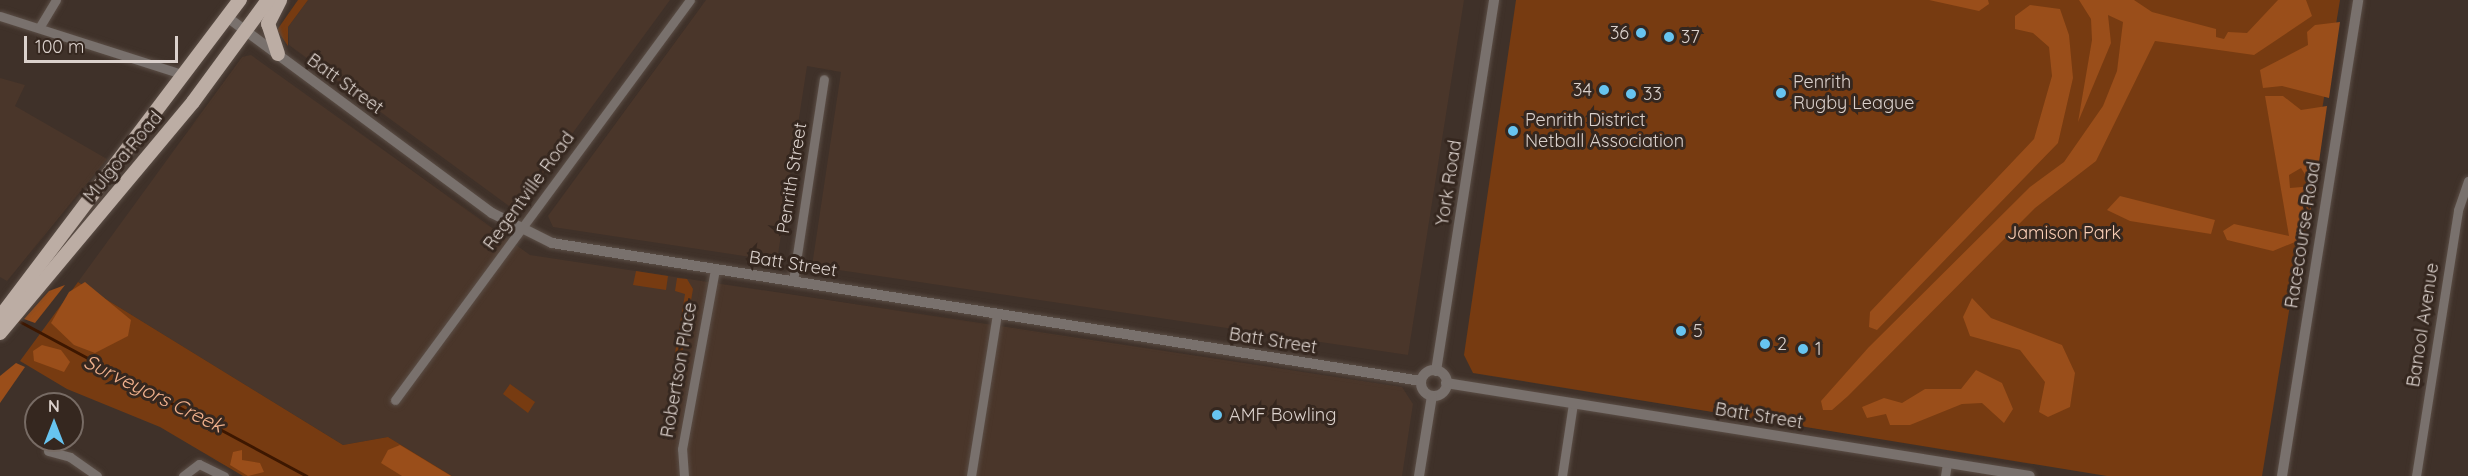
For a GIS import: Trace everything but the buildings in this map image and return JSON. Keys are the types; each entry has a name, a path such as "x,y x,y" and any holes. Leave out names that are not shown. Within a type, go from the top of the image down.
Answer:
{"main road":[{"name":"Mulgoa Road","path":"2,325 240,0"},
{"name":"Mulgoa Road","path":"15,306 246,31 268,0"},
{"path":"278,54 268,24 280,0"}],"street":[{"path":"39,28 56,0"},
{"name":"Regentville Road","path":"394,400 690,0"},
{"name":"York Road","path":"1436,371 1494,0"},
{"name":"Racecourse Road","path":"2282,476 2358,0"},
{"path":"0,16 185,75"},
{"name":"Batt Street","path":"227,17 521,231 563,246 1421,381"},
{"name":"Penrith Street","path":"793,281 824,79"},
{"name":"Banool Avenue","path":"2415,476 2458,210 2468,181"},
{"name":"Robertson Place","path":"684,476 682,449 715,269"},
{"path":"971,476 998,313"},
{"path":"1419,476 1432,396 1421,381 1436,371 1446,383 1442,393 1432,396"},
{"name":"Batt Street","path":"1446,383 2030,476"},
{"path":"1562,476 1573,403"},
{"path":"52,452 70,457 97,476"},
{"path":"1945,476 1947,462"},
{"path":"183,476 199,464 224,476"}],"shaded area":[{"path":"308,0 670,0 520,205 509,206 289,45 288,27"},
{"path":"706,0 1464,0 1408,355 812,266 841,72 807,66 777,261 553,227 548,216"},
{"path":"1929,0 1988,0 1989,4 1979,11"},
{"path":"2079,0 2134,0 2152,12 2216,29 2216,37 2224,39 2228,32 2247,33 2278,0 2306,0 2312,16 2254,55 2155,41 2096,161 2035,208 1848,396 1832,410 1823,410 1821,401 1868,348 2030,187 2064,162 2103,106 2117,71 2123,22 2108,15 2111,43 2078,122 2092,40 2091,19"},
{"path":"2030,5 2060,9 2069,35 2073,78 2058,143 1877,330 1869,327 1870,312 2034,139 2052,76 2049,47 2033,33 2015,29 2015,16"},
{"path":"2340,22 2329,98 2282,86 2263,88 2260,70 2308,45 2307,32 2315,25"},
{"path":"251,55 530,255 1402,387 1413,404 1402,476 452,476 388,437 343,445 78,282 242,57"},
{"path":"0,78 25,85 15,106 107,159 7,281 0,277"},
{"path":"2265,96 2283,96 2301,110 2327,106 2317,176 2306,176 2301,168 2289,175 2290,188 2314,186 2307,237 2273,251 2227,240 2223,231 2234,224 2289,236"},
{"path":"2120,196 2215,220 2211,234 2130,221 2107,210"},
{"path":"85,282 131,320 128,336 95,353 74,345 51,323 69,292"},
{"path":"65,285 35,323 24,319 49,291"},
{"path":"1972,298 1991,318 2062,345 2075,373 2070,407 2048,417 2039,412 2045,382 2020,350 1970,336 1963,317"},
{"path":"42,345 61,350 70,362 64,372 34,361 33,351"},
{"path":"16,363 25,367 0,403 0,376"},
{"path":"1976,370 2002,383 2013,409 2004,423 1982,403 1962,404 1910,425 1890,425 1886,414 1867,418 1862,407 1884,398 1902,403 1925,389 1961,389"},
{"path":"400,445 451,476 402,476 381,463 388,450"},
{"path":"242,450 242,460 260,463 264,472 248,476 230,465 233,452"}],"green space":[{"path":"298,0 308,0 288,27 288,46 277,30"},
{"name":"Jamison Park","path":"1516,0 2340,0 2262,476 2107,476 1473,373 1464,355"},
{"path":"636,271 668,276 666,290 633,285"},
{"path":"677,278 687,279 693,289 681,360 674,359 685,294 675,291"},
{"path":"78,282 343,445 388,437 452,476 243,476 160,427 84,396 84,392 67,389 20,361"},
{"path":"510,384 535,402 528,413 503,394"}],"waterway":[{"name":"Surveyors Creek","path":"17,320 307,476"}],"place":[{"name":"36","path":"1641,33"},
{"name":"37","path":"1669,37"},
{"name":"34","path":"1604,90"},
{"name":"Penrith Rugby League","path":"1781,93"},
{"name":"33","path":"1631,94"},
{"name":"Penrith District Netball Association","path":"1513,131"},
{"name":"5","path":"1681,331"},
{"name":"2","path":"1765,344"},
{"name":"1","path":"1803,349"},
{"name":"AMF Bowling","path":"1217,415"}]}
